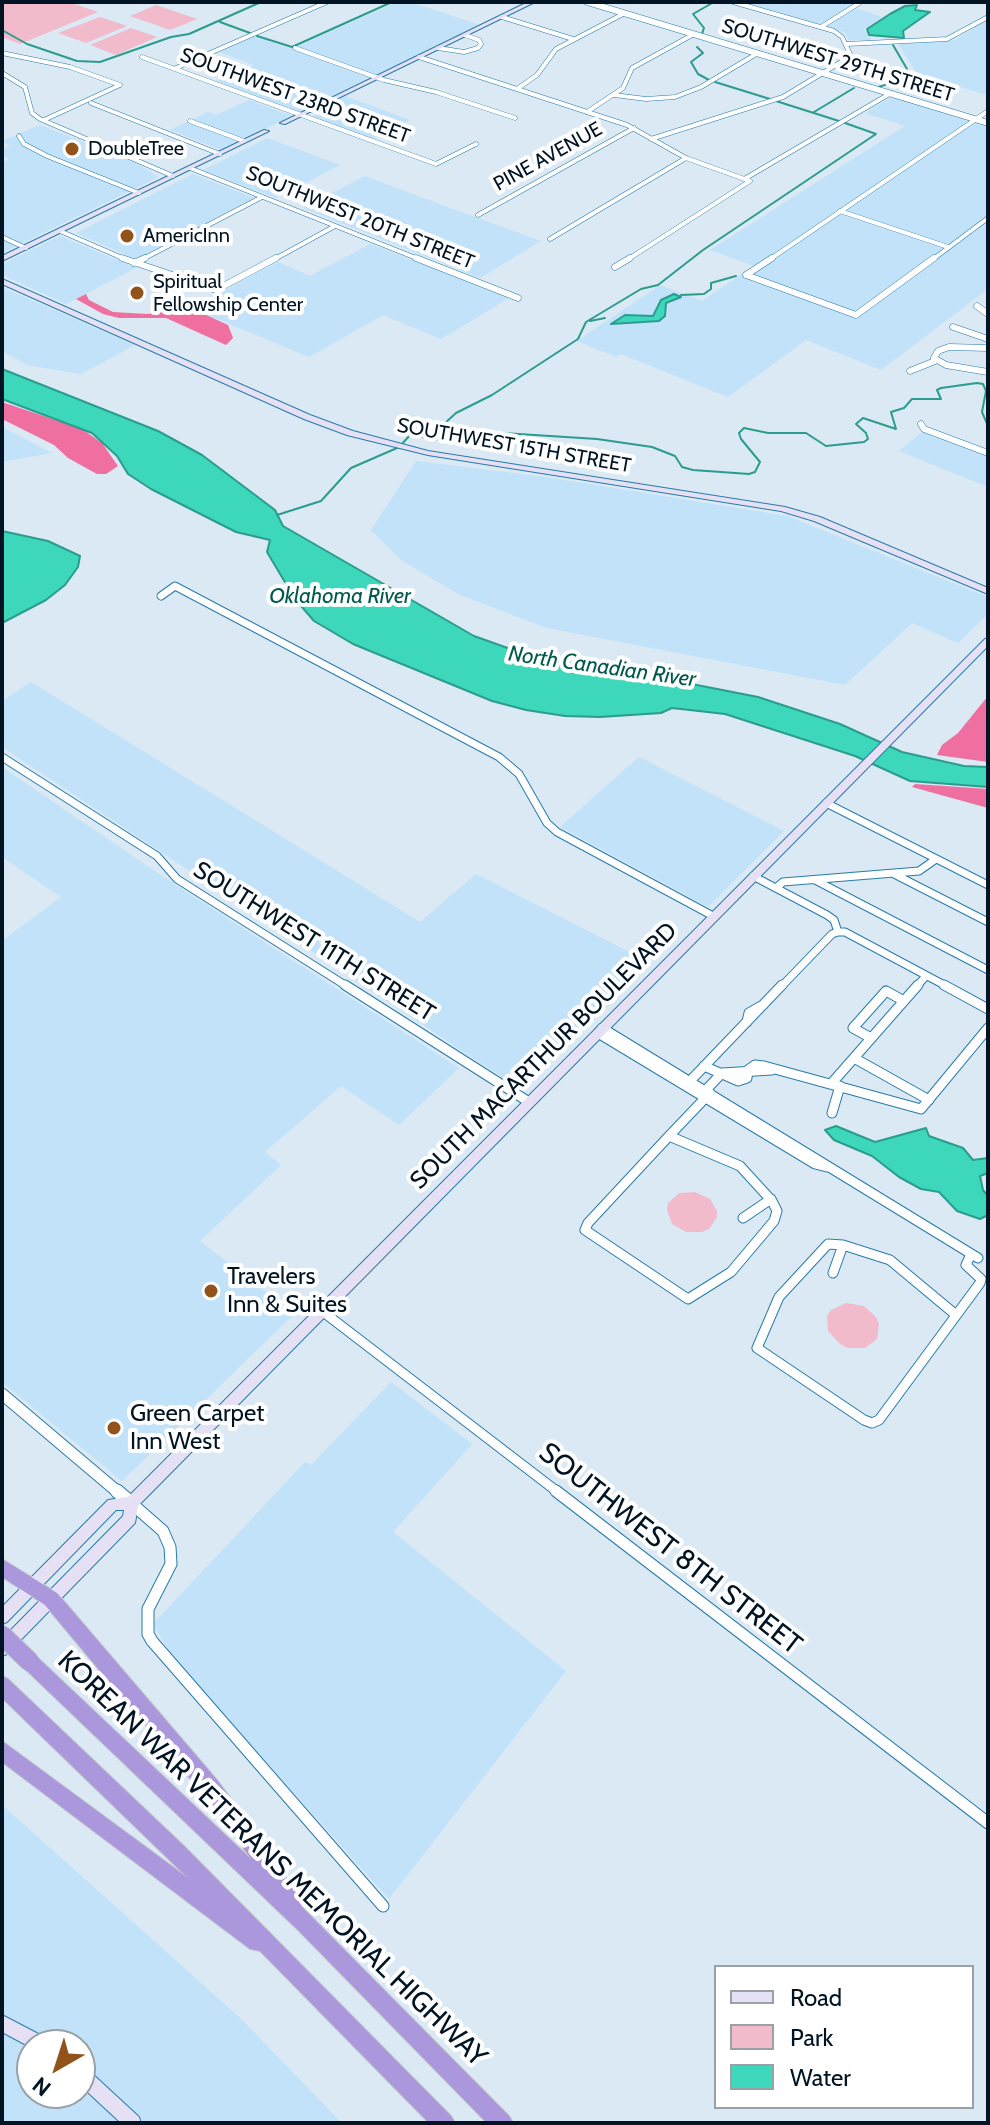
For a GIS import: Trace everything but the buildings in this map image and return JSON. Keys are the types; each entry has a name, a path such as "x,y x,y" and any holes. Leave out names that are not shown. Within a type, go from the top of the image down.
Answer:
{"highway":[{"path":"2,1567 51,1599 210,1787 258,1851 306,1924"},
{"name":"KOREAN WAR VETERANS MEMORIAL HIGHWAY","path":"2,1635 306,1924 502,2123"},
{"path":"3,1686 287,1963 444,2123"},
{"path":"2,1750 287,1963"}],"main road":[{"path":"2,259 532,2"},
{"name":"SOUTHWEST 15TH STREET","path":"2,281 307,417 370,439 428,453 782,509 817,519 988,591"},
{"name":"SOUTH MACARTHUR BOULEVARD","path":"2,1649 130,1519 131,1503 988,641"},
{"name":"SOUTH MACARTHUR BOULEVARD","path":"2,1617 113,1504 131,1503"},
{"path":"96,2089 133,2123"}],"street":[{"path":"175,69 327,2"},
{"name":"SOUTHWEST 29TH STREET","path":"587,2 988,123"},
{"path":"603,7 612,2"},
{"path":"651,139 774,100 848,61 851,56 847,44 838,33 733,2"},
{"path":"757,8 768,2"},
{"path":"821,27 861,2"},
{"path":"517,89 537,75 556,49 625,13"},
{"path":"502,17 573,39"},
{"path":"847,44 947,39 988,17"},
{"path":"587,112 623,88 632,68 694,34"},
{"path":"438,48 464,52 478,48 481,44 465,35"},
{"path":"295,48 378,77 515,118"},
{"path":"614,95 660,99 688,93 758,53"},
{"path":"2,54 70,67 120,85 43,120"},
{"name":"SOUTHWEST 23RD STREET","path":"142,57 436,164 476,144"},
{"path":"419,57 634,128 686,158 747,181"},
{"path":"2,73 25,87 32,113 43,120 153,165 159,174 172,177"},
{"path":"615,267 891,93"},
{"path":"91,103 220,154"},
{"path":"988,111 746,275 856,315 988,218"},
{"path":"190,121 244,141"},
{"name":"PINE AVENUE","path":"478,215 634,128"},
{"path":"19,136 24,144 47,156 141,192"},
{"path":"550,239 686,158"},
{"name":"SOUTHWEST 20TH STREET","path":"186,170 518,298"},
{"path":"134,263 262,197"},
{"path":"840,211 948,247"},
{"path":"58,232 134,263 216,290 335,226"},
{"path":"2,239 23,249"},
{"path":"977,306 988,314"},
{"path":"953,327 988,339"},
{"path":"935,361 936,353 946,348 988,348"},
{"path":"910,371 935,361 988,372"},
{"path":"921,424 924,429 988,453"},
{"path":"161,596 175,586 499,757 513,766 547,823 557,832 713,916"},
{"name":"SOUTHWEST 11TH STREET","path":"2,757 157,856 177,879 529,1102"},
{"path":"826,803 988,885"},
{"path":"776,888 783,882 924,870 936,859"},
{"path":"893,873 988,922"},
{"path":"753,876 827,915 835,933"},
{"path":"815,880 988,970"},
{"path":"690,1081 835,933 845,932 988,1009"},
{"path":"832,1113 836,1085 854,1058 926,976"},
{"path":"871,1038 853,1028 886,991 904,1001"},
{"path":"704,1066 738,1081 747,1078 748,1070 756,1073 777,1069 921,1109 988,1028"},
{"path":"600,1030 690,1081 706,1094"},
{"path":"600,1030 815,1164 827,1167 975,1256 966,1265 981,1279 980,1283 879,1420 872,1423 757,1348 779,1297 823,1246 843,1245 890,1260 956,1315"},
{"path":"854,1058 929,1100"},
{"path":"669,1136 740,1166 771,1199 777,1216 731,1272 693,1298 682,1297 585,1230 720,1075"},
{"path":"743,1218 771,1199"},
{"path":"833,1273 843,1245"},
{"name":"SOUTHWEST 8TH STREET","path":"322,1311 988,1823"},
{"path":"2,1394 163,1531 170,1547 171,1564 148,1609 148,1634 152,1641 383,1906"}],"shaded area":[{"path":"397,2 410,2 480,25 299,112 217,81 254,65 220,52 255,36 292,49"},
{"path":"740,2 856,2 851,7 882,17 864,29 871,40 849,40 844,32 830,27"},
{"path":"988,19 988,95 918,75 898,44 955,40"},
{"path":"345,96 410,120 372,139 314,117 318,109"},
{"path":"891,97 988,126 988,289 881,370 806,340 728,397 621,354 616,357 577,341 660,285 702,301 754,266 710,250 905,126 865,113"},
{"path":"249,100 292,116 221,150 170,130 208,112 216,115"},
{"path":"40,125 138,164 159,177 2,253 2,163 9,159 2,155 2,150 10,146 2,141"},
{"path":"267,138 340,165 276,198 203,170"},
{"path":"193,174 254,198 136,259 76,233"},
{"path":"365,176 541,241 480,278 303,208"},
{"path":"60,236 136,268 66,304 2,275 2,264"},
{"path":"370,244 509,298 441,339 383,315 309,357 191,308 278,262 310,276"},
{"path":"2,287 135,345 81,374 27,365 2,351"},
{"path":"86,294 89,300 113,312 147,314 191,308 228,325 233,338 226,345 166,318 119,318 103,314 76,299"},
{"path":"2,402 82,429 102,443 118,466 106,474 97,474 68,458 54,445 2,419"},
{"path":"2,427 52,453 2,462"},
{"path":"922,432 988,457 988,487 899,451"},
{"path":"416,461 546,477 787,516 988,597 988,614 958,643 912,623 845,685 547,628 458,594 401,560 371,530"},
{"path":"31,682 420,922 476,874 651,963 523,1091 2,747 2,701"},
{"path":"988,696 988,762 937,755 942,745 958,733"},
{"path":"639,757 784,831 708,907 560,827"},
{"path":"2,767 165,878 459,1068 399,1125 341,1086 265,1152 281,1165 200,1241 294,1314 122,1481 2,1382 2,941 61,897 2,857"},
{"path":"915,784 988,789 988,808 912,787"},
{"path":"391,1382 472,1444 393,1532 566,1671 389,1899 200,1688 171,1654 153,1624 305,1462 311,1465"},
{"path":"2,1805 238,2016 342,2123 2,2123"}],"green space":[{"path":"2,2 69,2 98,12 20,44 2,37"},
{"path":"156,5 197,19 170,30 130,16"},
{"path":"100,17 127,26 86,43 58,33"},
{"path":"131,28 157,37 116,55 90,45"},
{"path":"695,1192 710,1199 717,1217 709,1229 686,1232 672,1224 668,1203 679,1193"},
{"path":"846,1303 864,1306 879,1324 877,1339 865,1348 848,1348 828,1331 827,1316 831,1310"}],"water":[{"path":"917,5 915,10 930,12 903,31 904,38 869,35 867,29 890,14 905,6"},
{"path":"674,294 681,297 666,303 665,316 659,321 611,324 625,315 653,316 661,300"},
{"name":"Oklahoma River","path":"2,369 158,431 202,455 275,510 283,526 474,636 544,661 610,668 758,697 840,724 902,752 964,766 988,767 988,787 910,781 855,756 725,714 672,708 661,713 600,717 526,710 492,701 353,644 314,621 295,599 267,552 270,540 236,532 151,489 128,474 117,456 92,433 2,399"},
{"path":"2,531 48,541 80,556 78,567 65,585 46,600 2,623"},
{"path":"836,1126 875,1142 926,1128 929,1136 963,1148 973,1160 988,1158 988,1173 980,1176 983,1190 988,1196 988,1215 980,1219 957,1211 939,1192 921,1189 872,1156 834,1140 825,1130"}],"waterway":[{"path":"2,30 27,44 77,61 100,62 171,37 189,34 261,2"},
{"path":"257,36 292,47 392,2"},
{"path":"702,34 704,28 693,14 714,2"},
{"path":"220,22 250,33"},
{"path":"879,87 892,82 907,69 893,45"},
{"path":"697,47 703,53 691,62 698,74 709,80"},
{"path":"715,82 770,99"},
{"path":"814,112 854,88"},
{"path":"776,101 839,121"},
{"path":"432,435 456,413 492,395 578,339 586,322 641,289 658,285 703,250 876,134 845,123"},
{"path":"681,295 704,294 711,289 711,283 736,276"},
{"path":"590,321 605,318"},
{"path":"402,444 410,435 491,448 496,446 503,433 597,439 652,447 675,456 682,467 693,470 749,474 755,472 760,462 741,439 739,433 744,428 768,433 806,433 826,446 864,442 868,439 866,433 856,424 863,418 896,429 891,412 904,408 912,399 941,399 937,390 941,388 977,383 983,384 986,391 982,412 988,426"},
{"path":"277,515 321,501 351,468 397,448"}],"place":[{"name":"DoubleTree","path":"72,149"},
{"name":"AmericInn","path":"127,236"},
{"name":"Spiritual Fellowship Center","path":"137,293"},
{"name":"Travelers Inn & Suites","path":"211,1291"},
{"name":"Green Carpet Inn West","path":"114,1428"}],"water label":[{"name":"North Canadian River","path":"602,667"}]}
